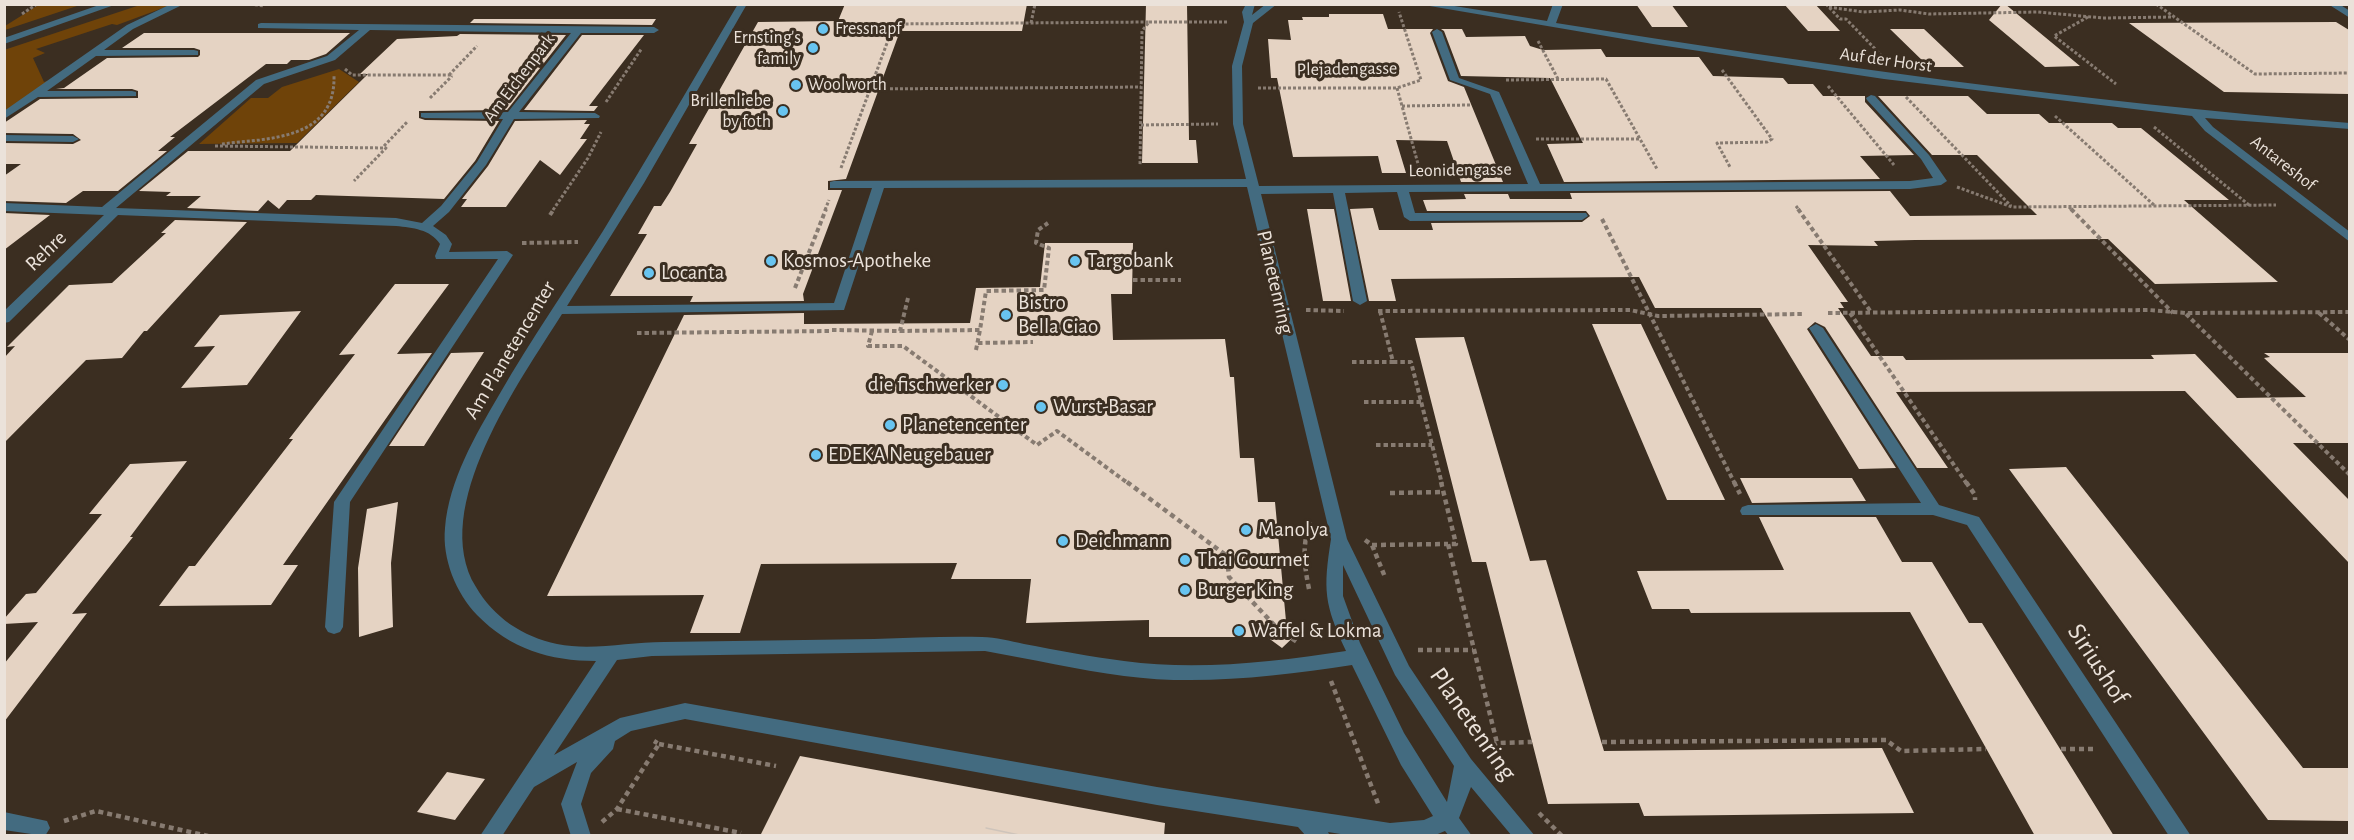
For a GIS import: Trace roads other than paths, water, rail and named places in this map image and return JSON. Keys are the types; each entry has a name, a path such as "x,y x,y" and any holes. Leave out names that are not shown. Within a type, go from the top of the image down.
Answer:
{"street":[{"path":"4,41 113,4"},
{"name":"Am Planetencenter","path":"743,4 600,244 511,386 467,469 456,509 453,531 454,553 464,582 476,602 508,635 531,647 568,653 610,655 652,649 985,644 1126,669 1188,672 1258,669 1357,657"},
{"name":"Planetenring","path":"1251,4 1247,12 1249,22 1239,51 1236,88 1238,124 1281,310 1337,531 1402,670 1464,765 1525,836"},
{"path":"1249,22 1273,4"},
{"name":"Auf der Horst","path":"1422,4 1907,80 2197,115 2349,126"},
{"path":"1551,25 1558,4"},
{"path":"2332,4 2349,15"},
{"path":"4,116 130,27 175,6"},
{"name":"Am Eichenpark","path":"261,26 578,30"},
{"path":"110,211 260,82 335,61 368,27"},
{"path":"578,30 654,30"},
{"name":"Am Eichenpark","path":"426,226 445,209 482,163 510,116 578,30"},
{"path":"1437,32 1455,80 1494,92 1535,187"},
{"path":"96,53 194,53"},
{"path":"36,94 132,94"},
{"name":"Leonidengasse","path":"834,185 1140,184 1338,189 1910,185 1941,182 1925,157 1872,98"},
{"path":"425,115 594,116"},
{"name":"Antareshof","path":"2197,115 2209,129 2349,238"},
{"path":"4,138 73,139"},
{"path":"557,310 839,307 879,184"},
{"path":"1402,188 1410,217 1582,216"},
{"path":"1338,189 1360,301"},
{"path":"4,207 396,222 426,226 441,234 446,244 441,256 513,249 342,502 334,627"},
{"name":"Rehre","path":"4,319 110,211"},
{"path":"1816,319 1933,509"},
{"path":"1748,511 1933,509"},
{"name":"Siriushof","path":"1933,509 1973,521 2181,836"},
{"name":"Planetenring","path":"1337,531 1333,585 1357,657 1404,755 1448,820 1462,836"},
{"path":"490,836 610,655"},
{"path":"528,780 627,724 685,711 1305,820 1390,832 1427,831 1448,820 1461,795 1464,765"},
{"path":"581,836 571,804 583,769 594,754 627,724"},
{"path":"1305,820 1320,836"},
{"path":"4,821 40,828"}],"tram line":[{"path":"986,828 1024,836"}],"place":[{"name":"Fressnapf","path":"823,29"},
{"name":"Ernsting's family","path":"813,48"},
{"name":"Woolworth","path":"796,85"},
{"name":"Brillenliebe by foth","path":"783,111"},
{"name":"Kosmos-Apotheke","path":"771,261"},
{"name":"Targobank","path":"1075,261"},
{"name":"Locanta","path":"649,273"},
{"name":"Bistro Bella Ciao","path":"1006,315"},
{"name":"die fischwerker","path":"1003,385"},
{"name":"Wurst-Basar","path":"1041,407"},
{"name":"Planetencenter","path":"890,425"},
{"name":"EDEKA Neugebauer","path":"816,455"},
{"name":"Manolya","path":"1246,530"},
{"name":"Deichmann","path":"1063,541"},
{"name":"Thai Gourmet","path":"1185,560"},
{"name":"Burger King","path":"1185,590"},
{"name":"Waffel & Lokma","path":"1239,631"}]}
